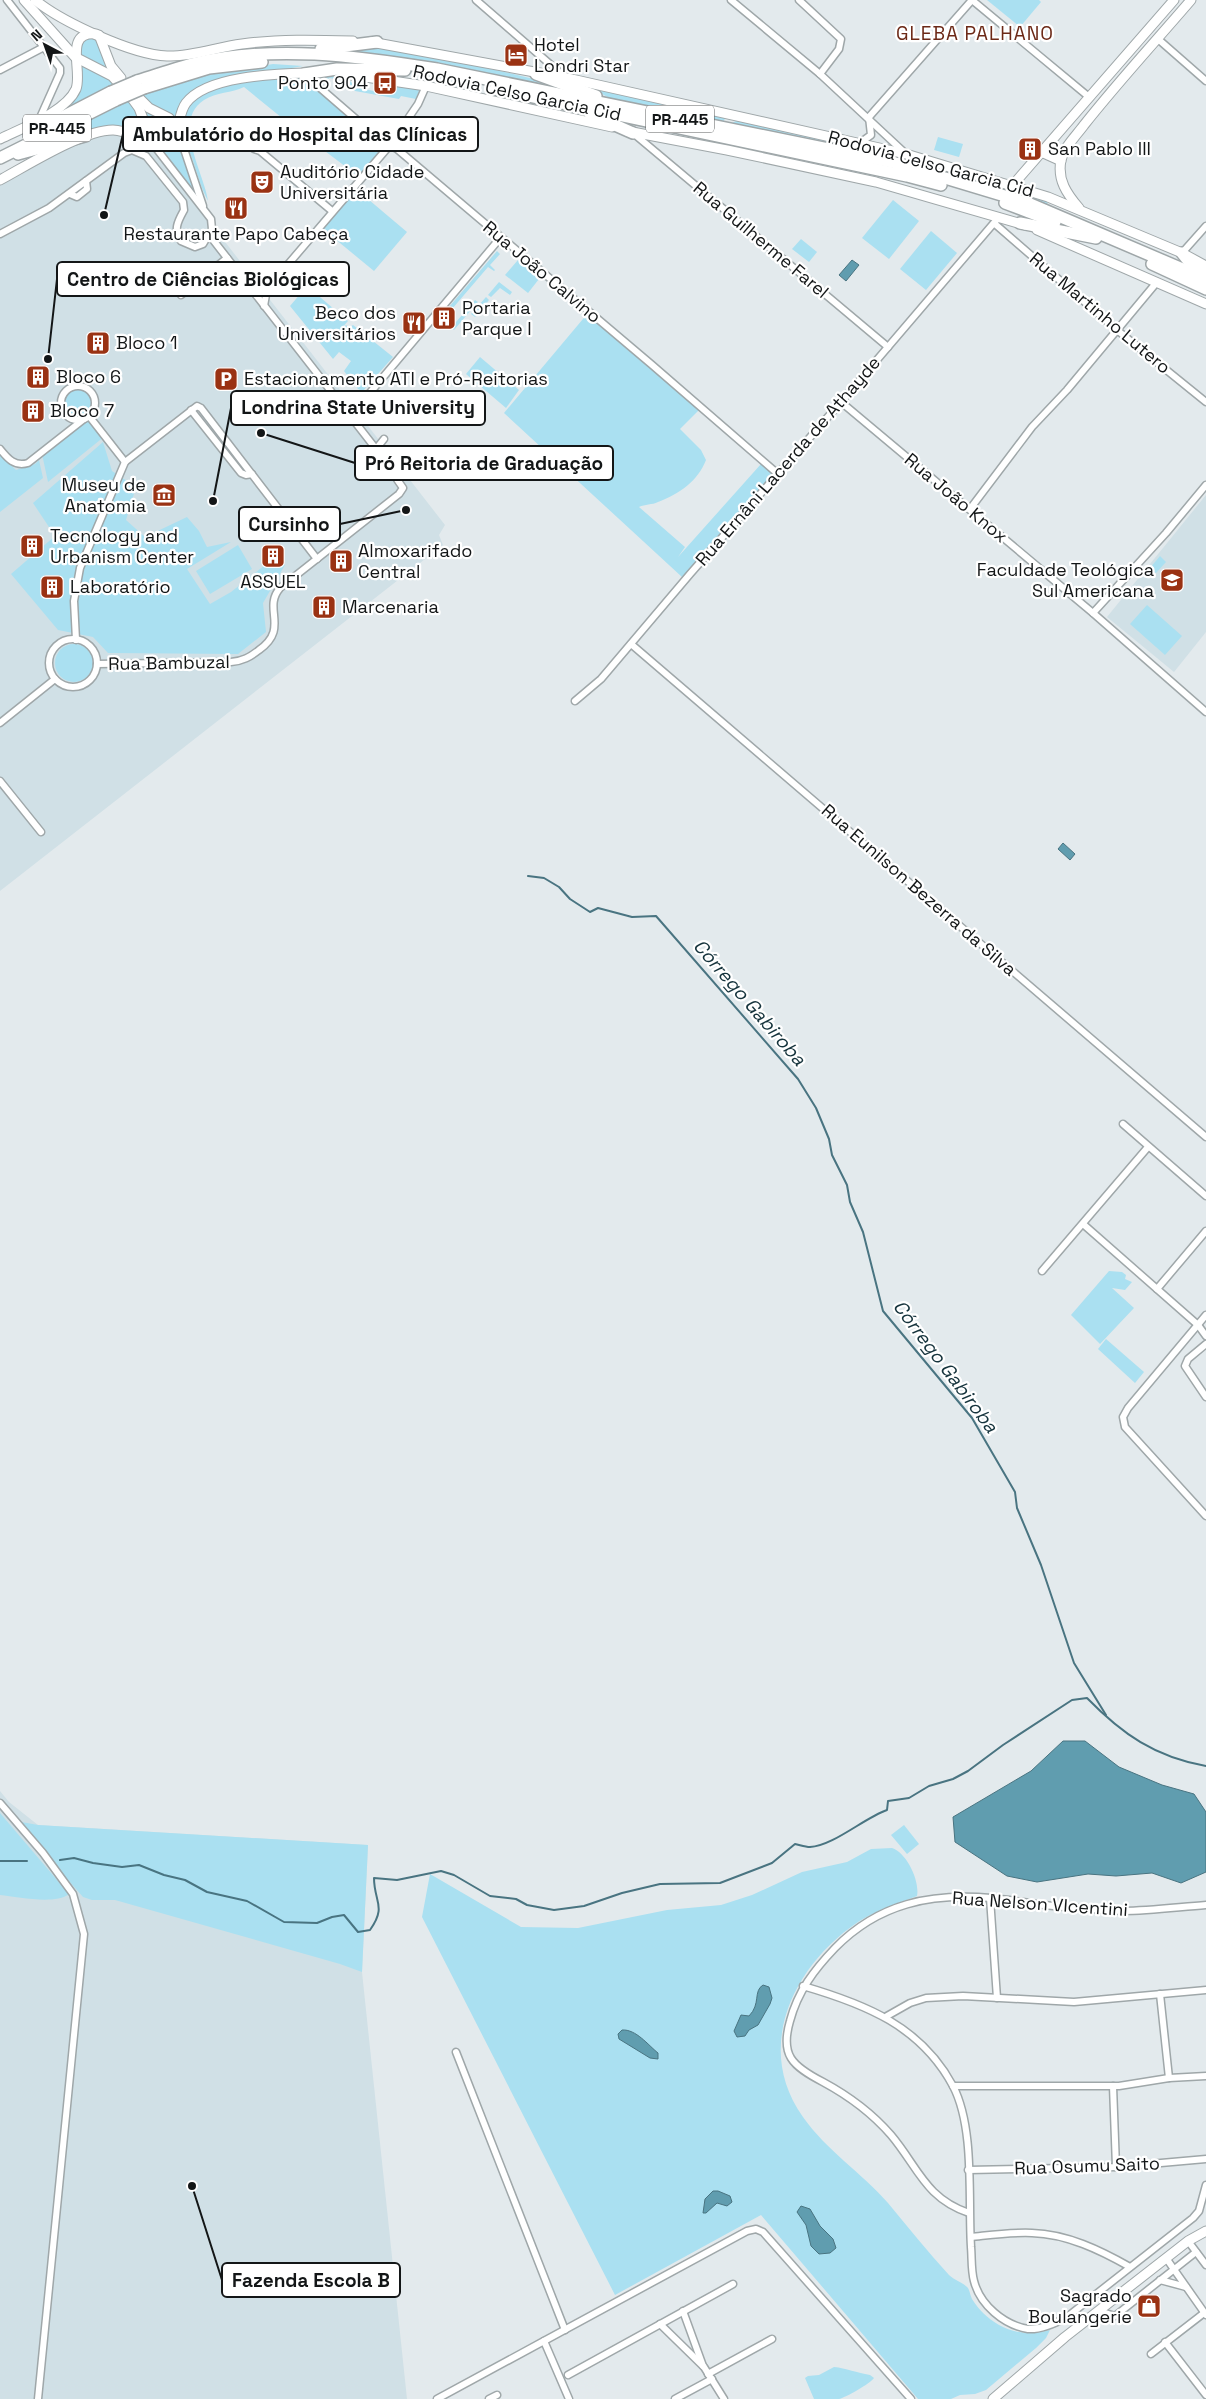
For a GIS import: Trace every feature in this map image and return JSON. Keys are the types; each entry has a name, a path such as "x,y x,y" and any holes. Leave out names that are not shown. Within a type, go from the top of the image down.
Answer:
{"highway":[{"path":"278,54 376,42"},
{"name":"Rodovia Celso Garcia Cid","path":"0,149 113,96 193,64 237,57 278,54 369,58 437,69 901,165 1028,203 1206,279"},
{"name":"Rodovia Celso Garcia Cid","path":"141,85 209,68 266,62 306,60 406,70 907,176 997,200 1096,238 1206,289"},
{"path":"304,74 337,69 406,70"},
{"path":"536,74 621,107"},
{"name":"Rodovia Celso Garcia Cid","path":"0,159 113,96"},
{"path":"568,104 633,133"},
{"path":"0,159 85,136"},
{"path":"1020,223 1096,238"},
{"path":"1182,254 1190,264 1206,274"}],"street":[{"path":"0,2 5,0 60,68 39,120"},
{"path":"0,234 36,216 70,194 77,197 87,189 86,181 124,153 132,150 140,152 150,161 183,203 184,210 178,221 176,231 181,241 195,247 204,244 210,236 212,229 211,219 152,144 139,108 131,96 112,76 75,57 24,0"},
{"name":"Rodovia Celso Garcia Cid","path":"35,0 47,10 138,51 174,56 266,40 376,42 536,74 567,78 860,143 906,154 1012,186 1080,210 1206,266"},
{"path":"476,0 567,78"},
{"path":"731,0 869,117 906,154"},
{"path":"799,0 841,39 840,49 820,74"},
{"path":"860,143 871,135 869,117 972,0 1099,106"},
{"path":"1012,186 1174,0"},
{"path":"1080,210 1065,192 1062,178 1061,160 1067,148 1099,106 1191,0"},
{"path":"75,57 76,45 79,39 88,34 98,34 113,69 144,104 169,118 177,127 204,210"},
{"path":"1158,39 1206,81"},
{"path":"0,70 44,47"},
{"name":"PR-445","path":"0,139 39,120 62,106 74,93 78,74 75,57"},
{"name":"Rodovia Celso Garcia Cid","path":"152,144 170,142 176,135 177,127 187,101 205,88 250,78 304,74 352,74 506,102 633,133 727,150 876,182 997,221 1020,223 1206,304"},
{"name":"Rua João Calvino","path":"304,74 379,139 390,145 501,237 778,474"},
{"path":"264,306 267,289 390,145 418,104 426,86"},
{"path":"0,180 85,136 101,131 116,130 132,133 152,144"},
{"name":"Rua Guilherme Farel","path":"633,133 888,347"},
{"path":"254,150 260,151 332,211"},
{"path":"1041,152 1061,160"},
{"name":"Rua Martinho Lutero","path":"997,221 1117,330 1206,402"},
{"name":"Rua Ernâni Lacerda de Athayde","path":"575,701 601,679 997,221"},
{"path":"1182,254 1206,226"},
{"name":"Rua Bambuzal","path":"97,664 245,660 267,645 274,634 274,600 277,591 402,491 403,485 376,449 210,236"},
{"path":"358,407 501,237"},
{"path":"181,295 227,258"},
{"path":"970,510 1032,427 1067,390 1158,282"},
{"path":"0,450 14,463 28,463 66,435 86,417 95,404 92,392 81,386 70,388 62,396 64,412 73,419 86,417"},
{"name":"Rua João Knox","path":"841,402 1093,613 1206,712"},
{"path":"76,640 74,601 80,568 125,462 191,410 241,473 246,475 252,474 317,559"},
{"path":"86,417 125,462"},
{"path":"376,449 384,439"},
{"path":"1093,613 1166,533 1206,485"},
{"path":"76,640 83,642 94,651 97,664 92,678 81,686 67,686 55,678 50,664 51,656 61,643 76,640"},
{"name":"Rua Eunilson Bezerra da Silva","path":"631,644 1206,1137"},
{"path":"0,722 55,678"},
{"path":"0,781 41,832"},
{"path":"1122,1124 1206,1196"},
{"path":"1042,1271 1148,1147"},
{"path":"1083,1224 1198,1327"},
{"path":"1156,1289 1206,1231"},
{"path":"1178,1309 1206,1336"},
{"path":"1188,1317 1206,1314"},
{"path":"1206,1314 1198,1327 1128,1408 1123,1417 1125,1427 1206,1516"},
{"path":"1206,1344 1188,1359 1185,1366 1206,1397"},
{"path":"0,1803 44,1853 73,1894 84,1934 38,2399"},
{"name":"Rua Nelson VIcentini","path":"969,2214 947,2204 934,2195 892,2136 859,2104 794,2063 786,2050 785,2038 794,2006 803,1986 817,1966 848,1934 886,1910 935,1897 990,1898 1062,1907 1124,1911 1206,1905"},
{"path":"990,1898 996,1998"},
{"path":"803,1986 844,1998 887,2016 927,2049 952,2086 967,2130 973,2279 983,2301 1001,2317 1014,2325 1030,2329 1052,2326 1068,2317 1192,2218 1199,2211 1206,2185"},
{"path":"887,2016 910,2003 926,1998 963,1996 1074,2002 1206,1990"},
{"path":"1160,1994 1169,2078"},
{"path":"456,2052 565,2330"},
{"path":"952,2086 1113,2086 1169,2078 1205,2078"},
{"path":"1113,2086 1116,2167"},
{"name":"Rua Osumu Saito","path":"968,2170 1116,2167 1206,2159"},
{"path":"437,2399 747,2231 756,2229 763,2232 911,2399"},
{"path":"993,2399 1166,2258 1188,2241 1206,2231"},
{"path":"971,2237 1034,2232 1072,2240 1107,2254 1130,2267"},
{"path":"1188,2241 1206,2265"},
{"path":"1099,2311 1116,2316 1196,2252"},
{"path":"1151,2354 1205,2314 1166,2258"},
{"path":"1160,2280 1186,2287"},
{"path":"568,2375 733,2284"},
{"path":"683,2311 704,2367"},
{"path":"660,2324 704,2367 724,2399"},
{"path":"675,2399 772,2339"},
{"path":"544,2341 569,2399"},
{"path":"1166,2342 1206,2395"},
{"path":"489,2399 496,2395"}],"shaded area":[{"path":"987,0 1039,0 1041,2 1020,27"},
{"path":"88,37 98,39 112,72 81,56 79,52 80,44"},
{"path":"372,47 515,74 598,98 341,52"},
{"path":"82,63 116,83 69,107 79,89"},
{"path":"273,64 303,66 209,83 176,119 158,110 140,95 207,75"},
{"path":"327,75 347,77 355,87 378,92 380,83 420,88 416,99 401,96 399,99 355,91 343,80 329,78 323,85 320,81"},
{"path":"304,76 384,146 358,176 301,133 297,138 283,126 287,122 244,87 214,95 204,100 195,109 190,121 192,149 208,201 184,138 183,125 187,110 198,98 213,90 251,81"},
{"path":"593,89 726,117 721,125 613,100"},
{"path":"130,100 135,106 144,135 109,127 97,128 51,142 47,139"},
{"path":"142,107 165,118 174,128 169,139 155,140"},
{"path":"738,120 923,162 985,181 985,183 1046,200 1050,209 730,124"},
{"path":"114,134 125,135 147,145 156,153 445,525 439,535 443,545 0,891 0,182 86,140"},
{"path":"177,137 197,195 197,197 159,148"},
{"path":"938,137 963,144 959,157 934,150"},
{"path":"356,189 407,232 374,271 323,229"},
{"path":"893,200 919,221 889,259 862,238"},
{"path":"931,231 957,253 926,290 900,269"},
{"path":"801,239 817,252 809,262 792,249"},
{"path":"497,251 500,254 490,265 495,270 488,267 446,316 443,314"},
{"path":"518,260 539,279 528,293 505,275"},
{"path":"852,260 859,265 846,281 839,275"},
{"path":"499,282 512,292 510,295 500,288 491,297 488,295"},
{"path":"307,286 348,321 334,337 346,325 349,328 353,325 393,357 363,391 358,389 344,371 351,361 339,352 333,359 290,306"},
{"path":"486,297 489,300 475,317 471,314"},
{"path":"475,300 478,302 454,330 449,325 453,320 456,322"},
{"path":"588,313 699,410 680,429 701,450 706,460 703,468 680,491 656,503 639,507 685,547 678,557 761,464 773,475 682,577 504,413"},
{"path":"480,357 519,390 506,408 466,374"},
{"path":"78,388 88,392 92,402 88,412 78,416 68,412 64,402 68,392"},
{"path":"90,417 105,436 48,482 42,454"},
{"path":"103,442 112,471 136,487 126,520 145,537 187,517 199,531 207,547 231,542 187,569 210,604 231,592 270,561 285,565 263,603 266,632 238,654 108,653 93,637 58,630 11,574 55,536 33,503"},
{"path":"0,455 16,470 35,464 39,460 43,478 0,512"},
{"name":"Faculdade Teológica Sul Americana","path":"1206,495 1206,632 1174,672 1107,617"},
{"path":"238,545 252,569 210,594 196,571"},
{"path":"1160,556 1166,562 1156,573 1150,568"},
{"path":"1147,605 1182,636 1165,655 1130,624"},
{"path":"74,644 88,649 93,663 88,677 74,682 60,677 55,663 60,649"},
{"path":"1063,843 1075,854 1070,860 1058,849"},
{"path":"1109,1271 1122,1272 1126,1275 1125,1279 1132,1282 1125,1290 1112,1288 1134,1308 1100,1344 1071,1315"},
{"path":"1106,1339 1144,1372 1135,1383 1098,1349"},
{"path":"1063,1741 1085,1741 1119,1767 1162,1785 1194,1794 1206,1812 1206,1872 1181,1883 1152,1873 1116,1876 1088,1874 1037,1882 1007,1876 955,1842 953,1817 1031,1771"},
{"path":"0,1791 9,1802 38,1825 368,1845 362,1972 407,2399 0,2399 0,1871 50,1873 4,1818 0,1817"},
{"path":"0,1813 69,1894 46,1900 0,1895"},
{"path":"16,1821 38,1825 368,1845 362,1972 340,1964 115,1900 92,1900 83,1897"},
{"path":"904,1825 919,1844 907,1854 891,1835"},
{"path":"892,1848 903,1856 911,1868 916,1883 917,1896 879,1911 858,1922 835,1940 815,1961 799,1984 788,2009 782,2036 782,2063 788,2090 812,2129 878,2192 949,2275 968,2288 972,2299 984,2314 999,2325 1018,2332 1037,2333 1050,2330 1046,2338 1036,2348 986,2390 975,2394 960,2395 951,2399 918,2399 761,2215 615,2295 422,1917 430,1874 521,1927 578,1928 667,1910 721,1905 752,1895 802,1872 847,1862 871,1849"},
{"path":"763,1985 769,1987 772,1998 770,2004 758,2025 749,2030 745,2036 737,2037 734,2031 741,2015 749,2016 753,2011 758,1991"},
{"path":"622,2030 632,2032 641,2038 658,2053 658,2059 650,2058 619,2039 618,2034"},
{"path":"713,2191 730,2196 732,2202 727,2206 717,2203 706,2213 703,2213 705,2199"},
{"path":"801,2206 810,2209 820,2226 833,2239 836,2248 830,2253 819,2254 811,2246 806,2225 797,2212"},
{"path":"834,2367 870,2375 874,2378 863,2387 842,2398 814,2399 805,2378 819,2375"}],"waterway":[{"name":"Córrego Gabiroba","path":"528,876 544,878 559,887 570,899 590,912 598,908 632,917 656,916 798,1079 816,1108 829,1139 832,1155 847,1185 850,1202 863,1232 883,1311 972,1418 1015,1492 1017,1508 1041,1565 1074,1663 1106,1715"},
{"path":"60,1860 74,1858 122,1867 139,1865 164,1875 185,1880 207,1892 247,1901 284,1922 317,1923 344,1915 358,1932 370,1930 378,1915 379,1909 374,1878 397,1880 441,1871 454,1875 490,1896 516,1899 527,1905 554,1910 584,1906 622,1893 660,1884 720,1883 772,1863 795,1844 810,1847 829,1842 887,1810 888,1801 909,1798 929,1786 953,1779 968,1771 1003,1745 1072,1700 1087,1698 1113,1723 1140,1742 1171,1757 1206,1766"},
{"path":"0,1861 27,1861"}],"place":[{"name":"Hotel Londri Star","path":"516,55"},
{"name":"Ponto 904","path":"385,83"},
{"name":"San Pablo III","path":"1030,149"},
{"name":"Auditório Cidade Universitária","path":"262,182"},
{"name":"Restaurante Papo Cabeça","path":"236,208"},
{"name":"Ambulatório do Hospital das Clínicas","path":"104,215"},
{"name":"Portaria Parque I","path":"444,318"},
{"name":"Beco dos Universitários","path":"414,323"},
{"name":"Bloco 1","path":"98,343"},
{"name":"Centro de Ciências Biológicas","path":"48,359"},
{"name":"Bloco 6","path":"38,377"},
{"name":"Estacionamento ATI e Pró-Reitorias","path":"226,379"},
{"name":"Bloco 7","path":"33,411"},
{"name":"Pró Reitoria de Graduação","path":"261,433"},
{"name":"Museu de Anatomia","path":"164,495"},
{"name":"Londrina State University","path":"213,501"},
{"name":"Cursinho","path":"406,510"},
{"name":"Tecnology and Urbanism Center","path":"32,546"},
{"name":"ASSUEL","path":"273,556"},
{"name":"Almoxarifado Central","path":"341,561"},
{"name":"Faculdade Teológica Sul Americana","path":"1172,580"},
{"name":"Laboratório","path":"52,587"},
{"name":"Marcenaria","path":"324,607"},
{"name":"Fazenda Escola B","path":"192,2186"},
{"name":"Sagrado Boulangerie","path":"1149,2306"}],"district":[{"name":"GLEBA PALHANO","path":"975,33"}]}
